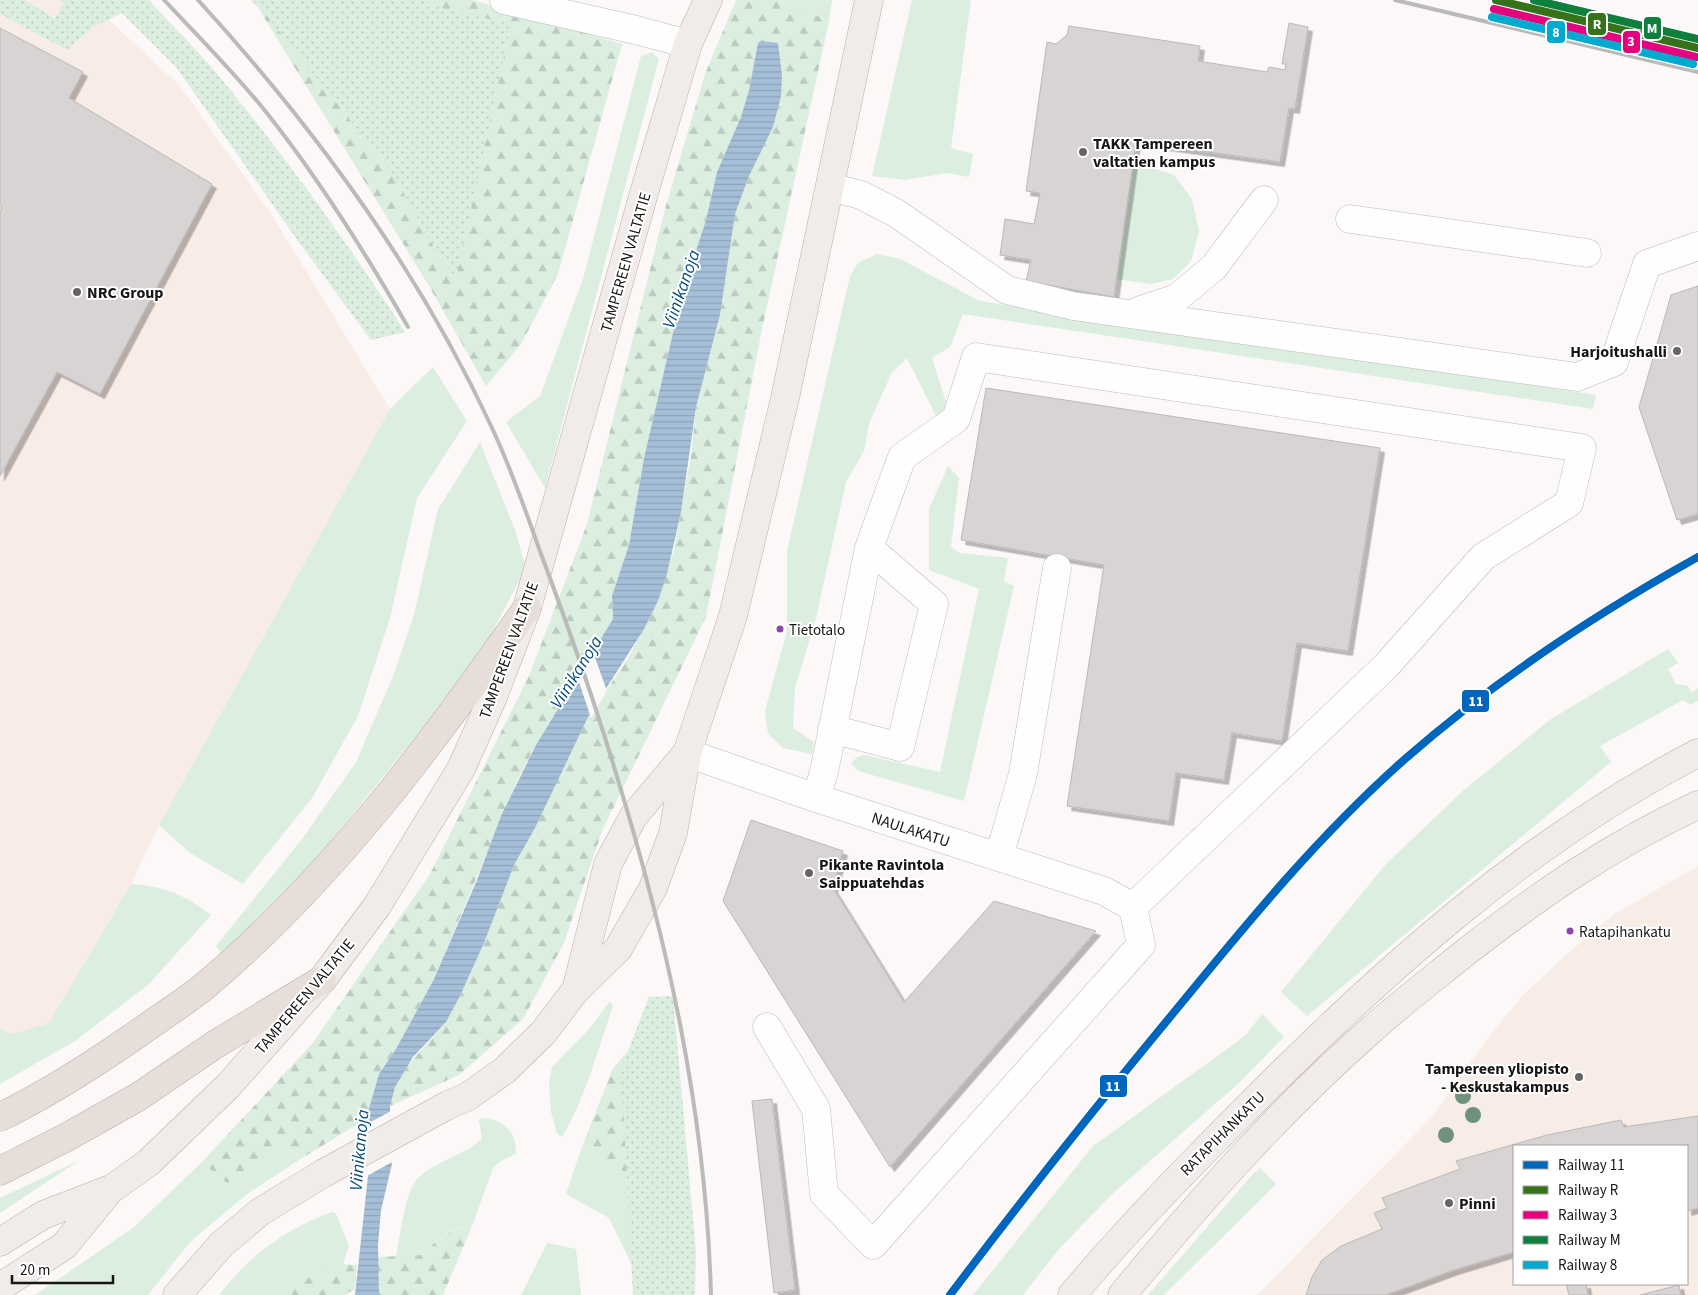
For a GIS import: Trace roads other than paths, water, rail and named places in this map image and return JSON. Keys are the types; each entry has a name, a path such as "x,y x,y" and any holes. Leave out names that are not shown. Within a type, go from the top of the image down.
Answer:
{"highway":[{"path":"0,1116 95,1063 200,989 264,930 327,864 389,794 461,703 527,608"},
{"path":"0,1172 138,1097 216,1044 322,980"}],"main road":[{"name":"TAMPEREEN VALTATIE","path":"0,1242 43,1215 110,1190 148,1163 228,1086 322,980 377,906 461,769 493,697 527,608 688,44 708,0"},
{"path":"177,1295 202,1264 236,1230 278,1199 448,1105 467,1097 505,1070 543,1033 575,991 618,949 653,888 673,833 687,753 733,616 785,398 869,0"},
{"path":"575,991 608,864 633,817 687,753"},
{"name":"RATAPIHANKATU","path":"1072,1295 1162,1193 1307,1047 1369,990 1502,879 1545,847 1594,812 1645,781 1698,754"},
{"name":"RATAPIHANKATU","path":"1122,1295 1182,1223 1273,1125 1378,1023 1517,913 1566,878 1616,847 1698,805"},
{"name":"TAMPEREEN VALTATIE","path":"0,1287 64,1246 110,1190"}],"street":[{"path":"504,0 636,30 688,44"},
{"path":"830,187 861,195 896,213 1007,290 1073,306 1132,312 1577,377 1614,362 1646,264 1698,246"},
{"path":"1132,312 1177,298 1214,266 1264,200"},
{"path":"1350,219 1586,254"},
{"path":"767,1027 816,1109 824,1194 873,1245 1141,945 1133,907 1386,666 1483,557 1569,502 1582,448 976,357 956,419 902,457 869,548 816,798"},
{"path":"832,729 900,747 934,604 869,548"},
{"path":"998,857 1024,774 1057,568"},
{"name":"NAULAKATU","path":"687,753 816,798 1104,890 1133,907"}],"water":[{"path":"761,41 778,43 782,75 781,96 773,127 749,176 735,214 720,315 696,407 681,512 667,574 658,601 644,629 588,717 535,828 514,865 484,943 459,998 446,1022 413,1057 395,1087 390,1106 392,1164 381,1210 378,1245 379,1295 355,1295 368,1176 370,1139 366,1119 379,1074 396,1049 434,979 477,880 501,816 536,745 613,619 612,596 629,545 644,458 682,294 706,220 717,172 741,117 749,90 758,43"}],"railway":[{"path":"164,0 242,83 286,138 341,217 408,327"},
{"path":"198,0 283,99 323,150 362,203 398,257 432,312 463,369 512,474 598,716 652,899 681,1029 692,1095 708,1228 711,1295"},
{"path":"1395,0 1698,72"}],"rail line":[{"name":"R","path":"1496,0 1698,48"},
{"name":"M","path":"1534,0 1698,39"},
{"name":"3","path":"1494,9 1696,57"},
{"name":"8","path":"1492,17 1693,64"},
{"name":"11","path":"950,1295 1061,1152 1202,978 1285,880 1373,788 1439,730 1509,676 1621,602 1698,557"}],"place":[{"name":"TAKK Tampereen valtatien kampus","path":"1083,152"},
{"name":"NRC Group","path":"77,292"},
{"name":"Harjoitushalli","path":"1677,351"},
{"name":"Tietotalo","path":"780,629"},
{"name":"Pikante Ravintola Saippuatehdas","path":"809,873"},
{"name":"Ratapihankatu","path":"1570,931"},
{"name":"Tampereen yliopisto - Keskustakampus","path":"1579,1077"},
{"name":"Pinni","path":"1449,1203"}],"water label":[{"name":"Viinikanoja","path":"681,289"},
{"name":"Viinikanoja","path":"576,672"},
{"name":"Viinikanoja","path":"359,1150"}]}
